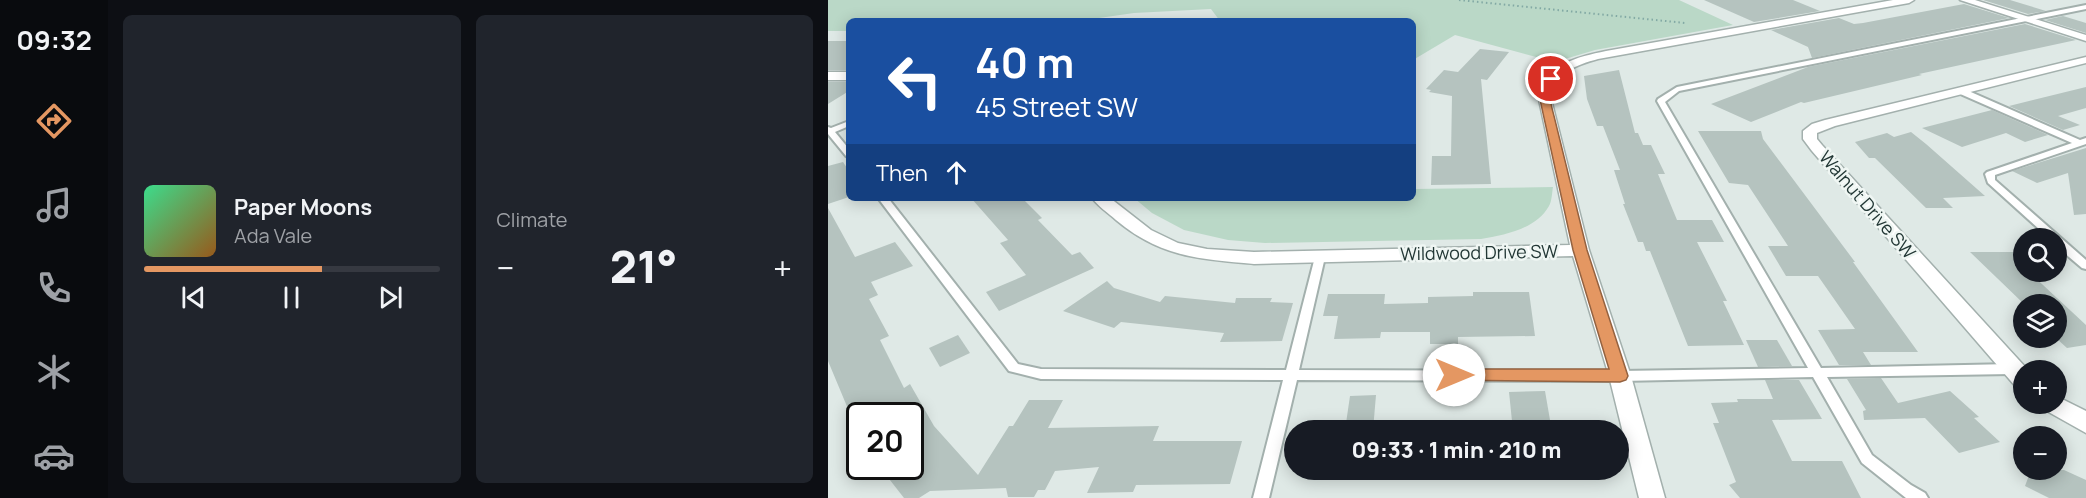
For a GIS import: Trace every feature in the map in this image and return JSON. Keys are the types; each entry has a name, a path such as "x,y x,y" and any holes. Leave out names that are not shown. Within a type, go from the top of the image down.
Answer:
{"street":[{"name":"Wildwood Drive SW","path":"1104,201 1140,231 1161,243 1178,249 1254,258 1580,250 1544,95 1545,87 1559,71 1583,59 1606,54 1910,0"},
{"path":"1965,0 2086,38"},
{"name":"Walnut Drive SW","path":"2013,369 1810,139 1810,131 1817,127 2086,60"},
{"path":"828,76 846,76"},
{"path":"1580,250 1620,376 1652,498"},
{"path":"2067,412 2086,423"}],"lane":[{"path":"1920,498 1906,490 1867,459 1661,101 1677,89 2086,7"},
{"path":"1961,91 2083,143"},
{"path":"846,124 829,130 846,150"},
{"path":"2044,228 1991,181 1990,174 2083,143"},
{"path":"885,201 1014,368 1041,375 1620,376 1816,372 2013,375"},
{"path":"2067,249 2086,266"},
{"path":"1261,498 1320,257"}],"path":[{"path":"1459,0 1693,24"}],"green space":[{"path":"828,0 1679,0 1733,25 1595,50 1555,62 1455,35 1416,58 1416,18 1218,18 1211,9 1134,13 1099,18 846,18 846,31 828,31"},
{"path":"1553,187 1549,206 1536,220 1519,230 1481,239 1265,243 1228,240 1184,230 1152,213 1138,201 1416,201 1416,189"}],"building":[{"path":"1704,0 1793,0 1820,11 1754,22"},
{"path":"1983,0 2010,0 2046,11 2028,14"},
{"path":"1964,4 2009,18 1812,58 1808,47 1771,30 1839,18 1854,24 1863,23"},
{"path":"2063,16 2086,23 2086,33 2045,20"},
{"path":"2025,24 2076,40 1801,102 1751,122 1711,104 1808,67"},
{"path":"828,41 846,41 846,70 828,70"},
{"path":"1480,49 1509,52 1487,80 1481,79 1491,184 1431,185 1432,156 1451,156 1452,96 1429,92 1431,90 1426,89 1444,70 1458,72"},
{"path":"1619,70 1635,133 1638,133 1643,145 1651,145 1665,174 1658,174 1677,220 1712,220 1724,242 1697,242 1727,301 1723,301 1744,345 1688,346 1650,251 1646,251 1643,242 1638,242 1623,204 1625,204 1614,170 1620,170 1603,126 1597,126 1587,99 1584,76"},
{"path":"828,82 846,82 846,93 828,104"},
{"path":"2086,87 2086,108 2058,116 2080,125 2063,130 2009,106"},
{"path":"1992,110 2048,135 2025,142 2006,133 1962,147 1922,128"},
{"path":"1698,131 1761,131 1763,139 1855,262 1853,262 1918,352 1863,352 1871,365 1839,365 1818,330 1855,329 1818,276 1786,276 1768,246 1788,246 1748,185 1729,183"},
{"path":"1911,132 1985,196 1943,198 1953,208 1926,208 1875,158 1869,158 1855,142 1887,133 1894,137"},
{"path":"2086,148 2086,214 2074,215 2068,173 2037,183 2012,171"},
{"path":"843,162 846,166 846,198 828,204 828,166"},
{"path":"974,201 1025,201 1042,218 1038,220 1072,255 1080,252 1094,268 999,311 986,292 1026,275 1000,243 1008,240"},
{"path":"828,208 855,257 895,242 913,266 871,282 878,295 869,299 889,336 880,340 904,388 910,384 920,402 846,402 846,404 828,361"},
{"path":"1970,252 2013,252 2013,282 2040,282 2053,294 2014,294"},
{"path":"1107,281 1114,288 1160,302 1165,296 1235,303 1236,298 1272,298 1270,302 1293,303 1282,341 1220,342 1224,333 1121,322 1114,328 1063,311"},
{"path":"1473,292 1529,292 1535,336 1458,337 1458,344 1430,344 1430,332 1381,332 1380,338 1334,339 1338,316 1323,316 1328,294 1385,294 1384,304 1428,303 1428,297 1473,296"},
{"path":"2067,307 2086,325 2086,345 2067,348"},
{"path":"958,335 970,353 940,367 929,348"},
{"path":"1746,340 1777,340 1792,366 1758,367"},
{"path":"1881,378 1898,403 1950,391 1979,417 1974,418 2000,442 1959,453 1925,418 1864,420 1863,411 1866,410 1847,379"},
{"path":"1765,380 1799,380 1822,419 1772,420 1792,461 1842,461 1861,498 1740,498 1729,485 1736,482 1713,423 1719,423 1711,403 1738,402 1737,399 1773,399"},
{"path":"1545,391 1550,420 1512,420 1509,392"},
{"path":"1376,395 1374,420 1346,420 1350,396"},
{"path":"1029,400 1063,400 1048,428 1159,426 1153,441 1242,441 1230,484 1136,485 1133,492 1087,493 1099,467 1055,471 1045,490 1038,490 1034,497 1008,497 1006,488 930,491 919,498 904,498 890,480 924,480 924,408 934,426 978,475 1009,426 1013,426"},
{"path":"2067,471 2086,480 2086,498 2049,498 2025,486 2027,480 2067,480"}],"route":[{"path":"1454,375 1620,376 1580,250 1544,95 1545,87 1551,79"}]}
